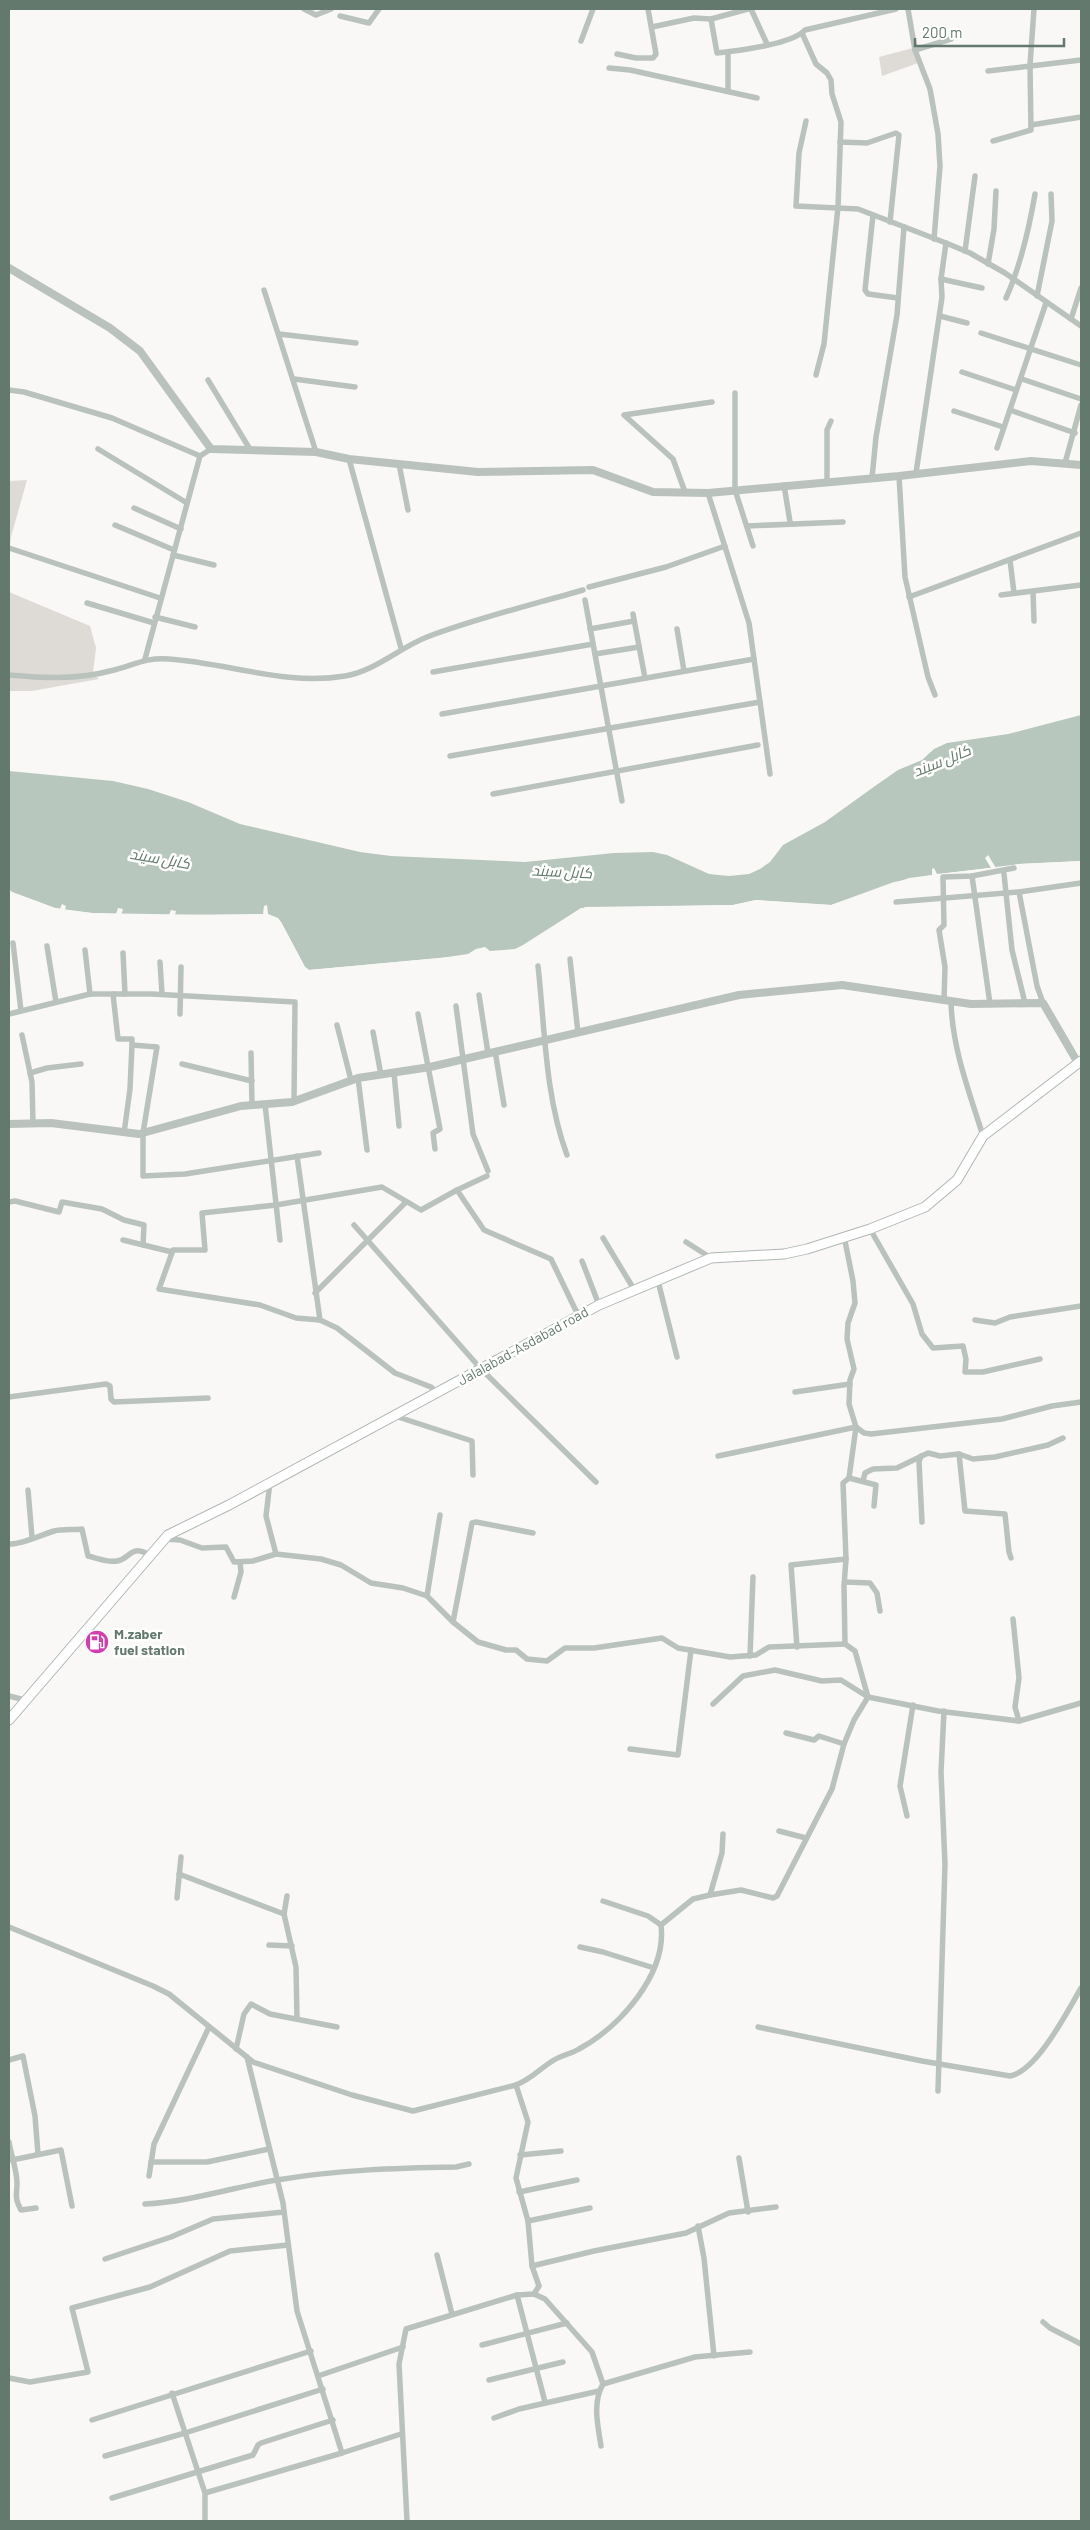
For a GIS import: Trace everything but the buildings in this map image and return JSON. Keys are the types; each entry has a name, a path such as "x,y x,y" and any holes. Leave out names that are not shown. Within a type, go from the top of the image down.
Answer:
{"main road":[{"name":"Jalalabad-Asdabad road","path":"9,1720 168,1534 395,1416 599,1305 711,1258 784,1254 870,1229 925,1207 948,1190 968,1164 983,1136 1080,1062"}],"street":[{"path":"304,9 316,15 330,9"},
{"path":"340,16 369,23 379,9"},
{"path":"581,41 594,9"},
{"path":"616,54 636,58 653,58 656,54 648,9"},
{"path":"652,27 694,18 711,19 750,9 767,44"},
{"path":"858,9 862,15"},
{"path":"711,19 717,53 767,44 802,33 805,30 862,15 896,9"},
{"path":"908,9 915,50 930,89 938,134 940,166 934,239"},
{"path":"993,141 1029,131 1031,125 1030,66 1034,9"},
{"path":"802,33 816,64 827,73 831,80 832,94 841,122 838,207 824,344 816,375"},
{"path":"915,50 951,39"},
{"path":"728,52 728,90"},
{"path":"988,71 1081,60"},
{"path":"609,68 630,70 728,90 757,98"},
{"path":"1031,125 1081,117"},
{"path":"806,121 799,153 796,206 858,209 946,243 988,264 1081,326"},
{"path":"840,142 867,143 896,133 899,135 890,222"},
{"path":"964,251 975,176"},
{"path":"988,264 994,229 996,191"},
{"path":"1006,298 1014,280 1030,222 1035,194"},
{"path":"1037,296 1052,220 1051,194"},
{"path":"873,214 865,290 868,294 898,298"},
{"path":"872,478 876,437 886,390 898,298 904,227"},
{"path":"916,474 940,316 941,279 946,243"},
{"path":"9,268 110,328 140,351 211,449"},
{"path":"941,279 982,288"},
{"path":"1071,319 1081,288"},
{"path":"264,290 316,452"},
{"path":"997,448 1046,303"},
{"path":"940,316 967,323"},
{"path":"981,333 1081,365"},
{"path":"279,334 356,343"},
{"path":"962,372 1016,390"},
{"path":"1022,378 1081,399"},
{"path":"294,379 355,387"},
{"path":"208,380 250,451"},
{"path":"9,390 24,392 112,418 200,456"},
{"path":"735,393 735,490 753,546"},
{"path":"685,492 672,459 624,415 712,402"},
{"path":"1065,463 1079,422 1081,406"},
{"path":"1010,410 1075,433"},
{"path":"954,411 1003,428"},
{"path":"827,482 827,430 831,421"},
{"path":"98,449 187,503"},
{"path":"144,659 200,456 211,449 316,452 349,459 478,472 593,470 653,492 708,493 899,476 1031,461 1081,465"},
{"path":"349,459 402,648"},
{"path":"399,464 408,510"},
{"path":"899,476 905,577 935,695"},
{"path":"784,486 790,522"},
{"path":"708,493 749,623 770,774"},
{"path":"134,508 181,529"},
{"path":"747,526 790,522 843,522"},
{"path":"115,525 174,553 214,565"},
{"path":"909,597 1081,533"},
{"path":"589,588 666,567 725,546"},
{"path":"9,548 160,598"},
{"path":"1010,560 1014,594"},
{"path":"1001,595 1081,585"},
{"path":"9,675 56,678 110,671 144,659 169,659 312,679 346,676 363,671 402,648 465,624 583,590"},
{"path":"1033,591 1034,621"},
{"path":"585,600 622,801"},
{"path":"87,603 154,620 196,627"},
{"path":"633,614 645,678"},
{"path":"590,629 634,621"},
{"path":"677,629 684,671"},
{"path":"433,672 593,644"},
{"path":"595,654 639,647"},
{"path":"442,714 754,659"},
{"path":"450,756 760,702"},
{"path":"493,794 758,745"},
{"path":"983,1136 959,1062 947,1000 945,967 939,930 944,925 943,877 972,876 1014,868"},
{"path":"1004,874 1012,950 1025,1003"},
{"path":"972,876 990,1004"},
{"path":"896,902 1019,892 1081,884"},
{"path":"1019,892 1036,986 1042,1003 1080,1062"},
{"path":"13,943 21,1011"},
{"path":"47,946 56,1002"},
{"path":"85,950 90,994"},
{"path":"123,953 125,994"},
{"path":"570,959 578,1033"},
{"path":"160,962 162,994"},
{"path":"538,966 558,1126 567,1155"},
{"path":"180,1014 182,995 181,967"},
{"path":"9,1124 33,1123 79,1126 124,1133 143,1133 241,1106 294,1101 354,1079 430,1067 739,995 842,986 971,1004 1042,1003"},
{"path":"9,1014 90,994 162,994 295,1002 294,1101"},
{"path":"113,994 118,1039 132,1039 130,1090 124,1133"},
{"path":"479,995 504,1105"},
{"path":"123,1240 172,1252 173,1250 205,1250 202,1213 276,1205 382,1187 421,1210 487,1173 474,1134 477,1127 456,1006 465,1059"},
{"path":"418,1014 430,1067 440,1128 433,1132 435,1149"},
{"path":"337,1025 354,1079 367,1150"},
{"path":"373,1032 381,1075"},
{"path":"22,1035 30,1074 33,1123"},
{"path":"132,1045 157,1047 143,1133 143,1176 185,1174 319,1153"},
{"path":"251,1053 252,1105"},
{"path":"30,1074 47,1068 81,1064"},
{"path":"182,1064 252,1081"},
{"path":"394,1073 399,1126"},
{"path":"265,1104 280,1240"},
{"path":"297,1156 320,1320"},
{"path":"457,1190 484,1230 551,1259 578,1315"},
{"path":"9,1202 15,1201 59,1212 62,1202 102,1209 124,1220 144,1225 143,1245"},
{"path":"315,1293 406,1202"},
{"path":"354,1226 481,1369 596,1482"},
{"path":"870,1229 913,1304 922,1334 933,1348 963,1346 966,1360 965,1372 983,1372 1040,1359"},
{"path":"844,1236 854,1281 854,1303 848,1322 847,1339 854,1369 850,1384 849,1404 856,1427 849,1478 843,1483 846,1559 845,1644"},
{"path":"603,1238 635,1291"},
{"path":"686,1242 711,1258"},
{"path":"172,1252 158,1289 260,1305 296,1318 320,1320 337,1328 395,1373 431,1387 437,1392"},
{"path":"582,1261 599,1305"},
{"path":"658,1281 676,1357"},
{"path":"974,1320 995,1324 1010,1317 1081,1306"},
{"path":"9,1397 106,1384 110,1386 110,1399 114,1402 208,1398"},
{"path":"795,1392 850,1384"},
{"path":"718,1456 856,1427 864,1433 880,1433 1002,1419 1052,1406 1081,1402"},
{"path":"395,1416 472,1441 473,1476"},
{"path":"863,1481 865,1473 873,1469 897,1468 928,1453 940,1456 959,1454 973,1459 994,1458 1048,1445 1063,1438"},
{"path":"959,1454 964,1511 1005,1514 1008,1552 1011,1558"},
{"path":"921,1456 919,1462 922,1522"},
{"path":"849,1478 876,1485 874,1506"},
{"path":"270,1482 266,1516 276,1554"},
{"path":"28,1490 32,1537"},
{"path":"426,1596 440,1515"},
{"path":"453,1622 472,1523 533,1533"},
{"path":"9,1544 24,1542 32,1537 53,1531 82,1529 88,1556 110,1562 120,1560 128,1553 139,1550 150,1555"},
{"path":"164,1539 180,1540 202,1548 226,1547 232,1561 253,1561 276,1554 321,1559 355,1571 372,1583 403,1588 426,1596 453,1622 478,1642 506,1650 516,1650 527,1659 547,1661 565,1648 594,1648 662,1638 678,1648 730,1657 750,1656 769,1647 845,1644 855,1651 868,1697 854,1720 844,1744 832,1789 778,1896 773,1898 741,1890 693,1899 661,1925"},
{"path":"797,1647 791,1565 846,1559"},
{"path":"234,1597 241,1572 240,1562"},
{"path":"750,1656 753,1577"},
{"path":"845,1582 870,1583 877,1593 880,1611"},
{"path":"1013,1619 1019,1678 1015,1707 1018,1721"},
{"path":"630,1749 678,1755 691,1650"},
{"path":"713,1704 743,1676 775,1670 822,1681 841,1680 868,1697 944,1711 1018,1721 1081,1703"},
{"path":"9,1696 25,1700"},
{"path":"907,1816 900,1786 913,1705"},
{"path":"938,2091 945,1864 941,1772 944,1711"},
{"path":"786,1733 814,1740 819,1736 844,1744"},
{"path":"779,1831 806,1838"},
{"path":"710,1895 722,1853 723,1834"},
{"path":"177,1898 181,1857"},
{"path":"179,1874 284,1914"},
{"path":"287,1896 284,1914 297,1976 297,2019"},
{"path":"9,1927 154,1986 169,1994 253,2062 344,2092 413,2111 516,2085 532,2079 554,2060 578,2050 596,2038 640,1996 654,1968 663,1940 661,1925 648,1916 604,1901"},
{"path":"269,1946 292,1946"},
{"path":"580,1947 654,1968"},
{"path":"758,2027 939,2064 1010,2076 1018,2074 1028,2067 1053,2033 1081,1988"},
{"path":"236,2049 244,2014 249,2005 270,2014 337,2027"},
{"path":"149,2176 154,2144 209,2027"},
{"path":"9,2060 23,2056 35,2116 38,2154"},
{"path":"247,2057 284,2212 297,2311 342,2453"},
{"path":"516,2085 528,2122 516,2178 528,2221 532,2266 539,2286 534,2294"},
{"path":"9,2142 17,2184 15,2192 16,2201 21,2210 36,2208"},
{"path":"150,2162 207,2162 269,2149"},
{"path":"12,2160 61,2150 72,2206"},
{"path":"520,2155 561,2151"},
{"path":"739,2158 748,2212"},
{"path":"145,2204 165,2203 277,2180 374,2168 456,2167 469,2164"},
{"path":"519,2192 577,2180"},
{"path":"532,2266 594,2251 651,2242 686,2233 729,2213 748,2212 776,2206"},
{"path":"528,2221 590,2208"},
{"path":"105,2259 170,2237 213,2219 284,2212"},
{"path":"698,2226 704,2258 714,2356"},
{"path":"9,2378 30,2382 88,2372 72,2308 150,2287 230,2251 288,2246"},
{"path":"437,2255 452,2314"},
{"path":"407,2521 401,2434 399,2364 406,2329 517,2295 534,2294 545,2300 592,2352 603,2384"},
{"path":"517,2295 545,2402"},
{"path":"1043,2322 1050,2328 1081,2344"},
{"path":"482,2345 567,2323"},
{"path":"318,2376 403,2347"},
{"path":"92,2420 172,2393 311,2351"},
{"path":"601,2446 596,2408 599,2391 603,2384 696,2357 750,2352"},
{"path":"489,2380 564,2362"},
{"path":"105,2456 185,2434 323,2389"},
{"path":"494,2418 545,2402 599,2391"},
{"path":"172,2393 205,2493 205,2521"},
{"path":"112,2498 253,2455 261,2443 332,2420"},
{"path":"205,2493 401,2434"}],"shaded area":[{"path":"913,48 918,63 882,76 879,57"},
{"path":"27,480 11,537 9,553 9,481"},
{"path":"9,592 90,626 96,648 93,673 99,679 32,691 9,691"}],"water":[{"name":"کابل سيند","path":"1081,715 1081,861 1019,864 909,878 831,905 756,900 733,905 581,908 515,949 490,951 485,947 476,949 468,954 441,958 309,970 305,967 281,922 272,916 92,913 55,908 9,891 9,771 113,781 148,789 188,802 240,824 360,852 391,856 525,862 614,853 653,852 667,855 709,874 729,876 749,874 760,869 770,862 783,845 825,822 898,770 922,760 934,749 947,743 1008,734"}],"pier":[{"path":"988,855 996,868 1019,864 1081,861 1081,864 1021,866 910,881 829,908 756,903 733,907 580,911 585,907 733,905 756,900 831,905 894,882 932,875 932,869 934,868 937,874 991,868 985,858"},
{"path":"9,889 12,892 55,908 60,909 62,904 66,906 65,910 116,914 118,908 123,909 121,915 169,915 171,910 176,911 175,915 263,914 264,906 267,905 268,914 278,918 281,922 305,967 309,970 471,955 433,961 309,973 303,968 279,924 272,918 121,917 70,913 55,911 11,895"}],"place":[{"name":"M.zaber fuel station","path":"97,1642"}]}
